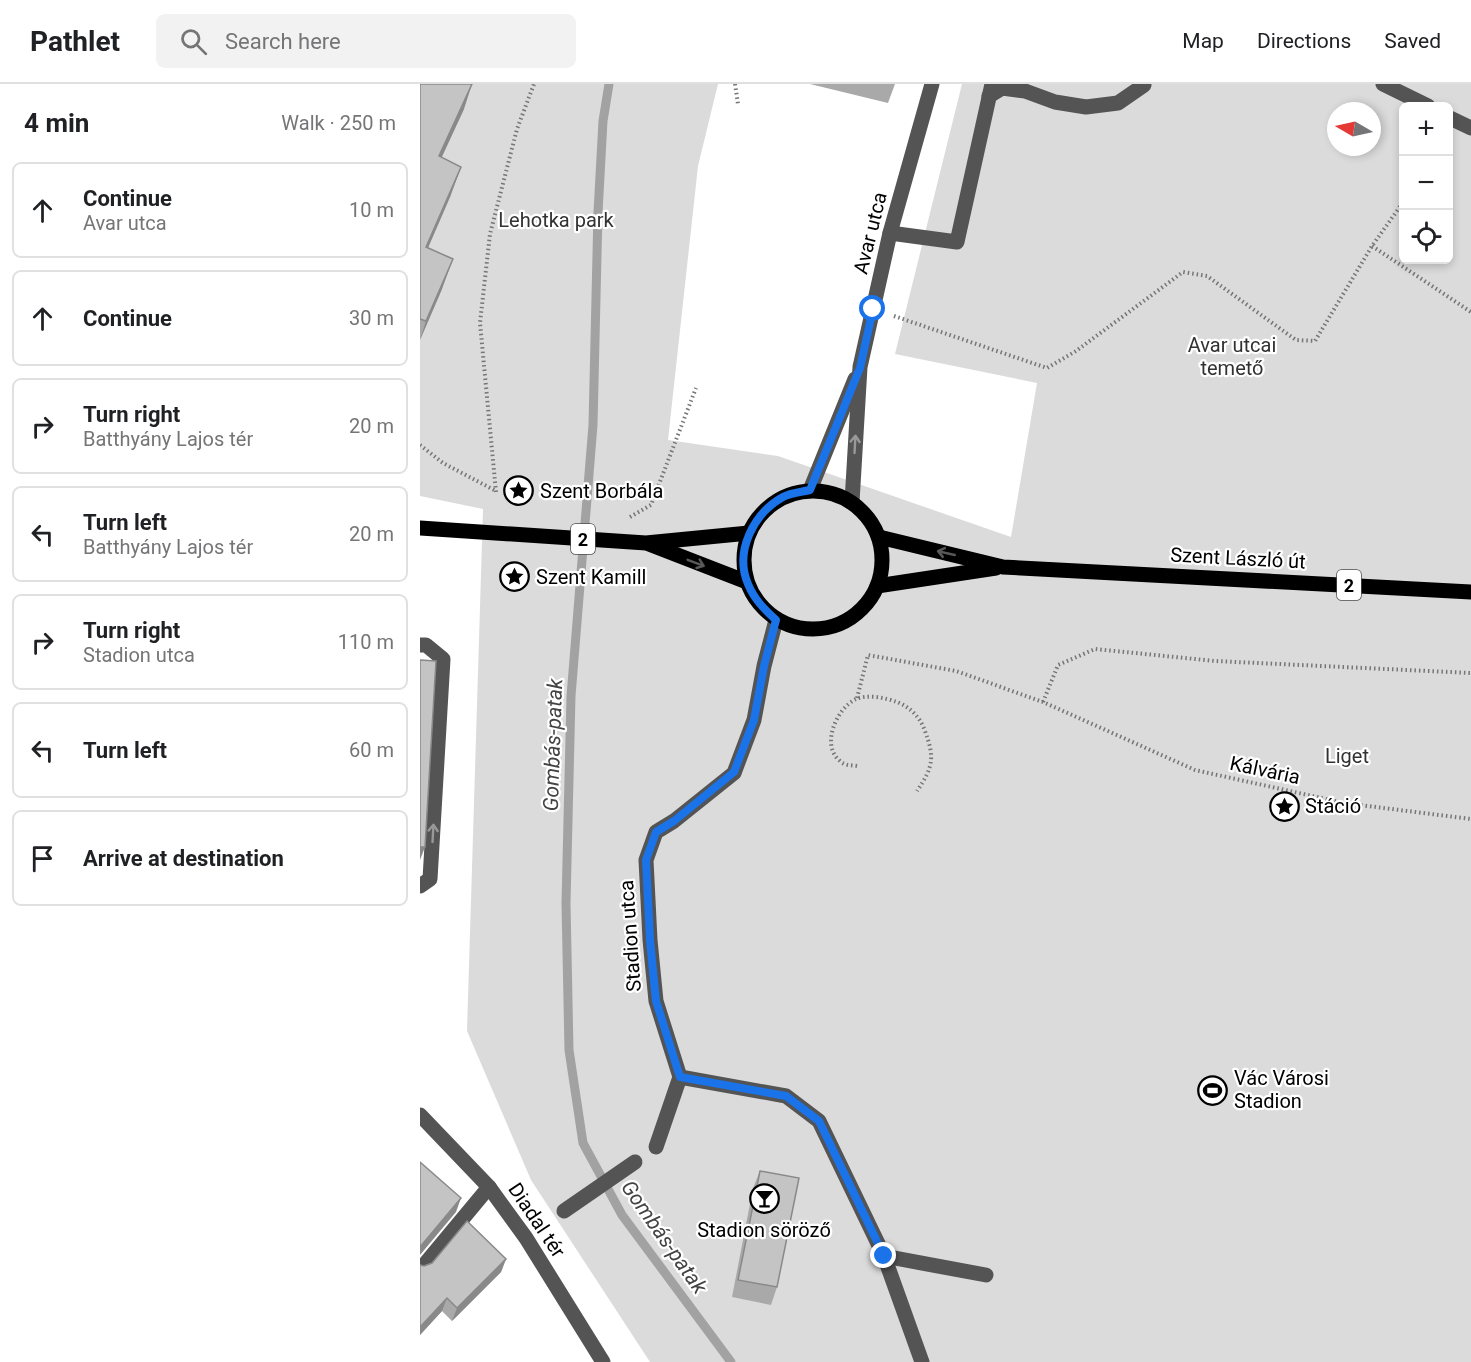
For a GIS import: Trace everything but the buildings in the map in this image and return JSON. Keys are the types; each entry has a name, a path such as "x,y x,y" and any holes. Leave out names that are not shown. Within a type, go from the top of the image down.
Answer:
{"main road":[{"path":"810,490 832,493 852,502 868,518 879,537 882,561 877,586 865,606 848,620 826,628 802,629 776,620 760,605 747,582 743,557 749,532 763,511 784,496 810,490"},
{"name":"2","path":"420,528 646,543 749,532"},
{"name":"2","path":"879,537 1003,567"},
{"name":"2","path":"646,543 747,582"},
{"name":"2","path":"877,586 1003,567"},
{"name":"Szent László út","path":"1003,567 1471,592"}],"street":[{"name":"Avar utca","path":"852,502 860,368 890,233 932,84"},
{"path":"1383,84 1420,102"},
{"path":"890,233 957,242 990,90 1002,88 1025,91 1055,102 1086,107 1118,103 1144,85"},
{"path":"1453,119 1471,128"},
{"path":"810,490 860,368"},
{"name":"Stadion utca","path":"680,1077 656,1001 646,860 656,832 674,821 734,772 754,720 760,684 776,620"},
{"path":"420,645 426,645 443,659 430,879 420,886"},
{"path":"656,1147 680,1077 786,1096 819,1121 884,1256 922,1362"},
{"name":"Diadal tér","path":"420,1115 489,1187 526,1238 603,1362"},
{"path":"564,1210 635,1162"},
{"path":"420,1270 489,1187"},
{"path":"884,1256 986,1275"}],"path":[{"path":"420,445 443,463 496,492 480,323 490,234 517,129 534,84"},
{"path":"735,84 738,104"},
{"path":"873,309 1047,368 1076,351 1183,272 1207,276 1296,340 1315,341 1372,246 1399,208"},
{"path":"1372,246 1471,312"},
{"path":"630,518 651,505 696,388"},
{"path":"1043,702 1058,664 1095,649 1215,661 1471,673"},
{"name":"Kálvária","path":"857,698 868,655 956,671 1043,702 1195,770 1344,803 1471,819"},
{"path":"858,766 846,765 837,760 832,745 832,731 840,712 857,698 884,697 909,706 924,727 932,750 929,772 917,791"}],"green space":[{"path":"420,84 718,84 698,166 668,440 778,456 1011,537 1037,383 895,354 962,84 1471,84 1471,1362 650,1362 531,1180 467,1031 483,509 420,496"}],"waterway":[{"name":"Gombás-patak","path":"609,84 603,121 598,212 593,425 571,696 566,903 569,1050 583,1143 622,1215 731,1362"}],"place":[{"name":"Szent Borbála","path":"519,491"},
{"name":"Szent Kamill","path":"515,577"},
{"name":"Stáció","path":"1284,806"},
{"name":"Vác Városi Stadion","path":"1213,1090"},
{"name":"Stadion söröző","path":"764,1199"}],"route":[{"path":"873,309 860,368 810,490 784,496 763,511 749,532 743,557 747,582 760,605 776,620 764,666 754,720 734,772 674,821 656,832 646,860 656,1001 680,1077 786,1096 819,1121 884,1256"}],"park label":[{"name":"Lehotka park","path":"556,220"},
{"name":"Avar utcai temető","path":"1232,356"},
{"name":"Liget","path":"1347,756"}]}
